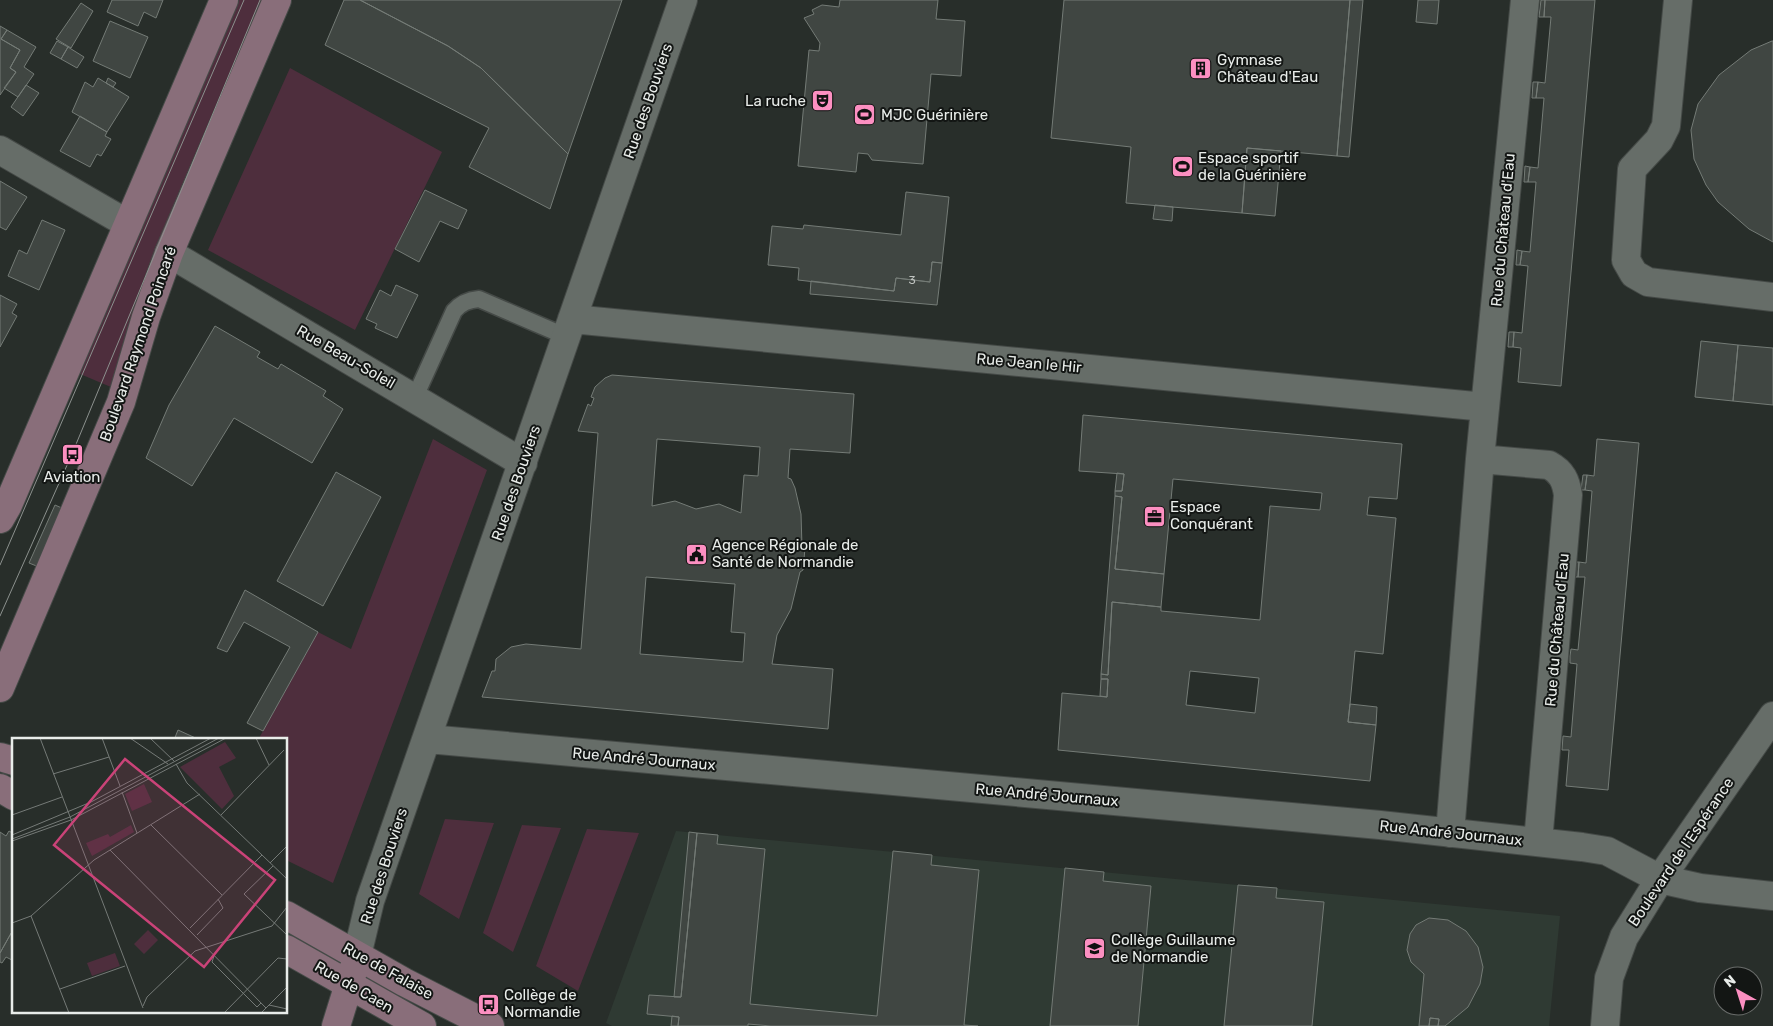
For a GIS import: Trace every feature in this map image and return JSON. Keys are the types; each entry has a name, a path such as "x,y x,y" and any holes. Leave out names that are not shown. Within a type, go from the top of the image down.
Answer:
{"main road":[{"path":"0,518 8,505 224,0"},
{"name":"Boulevard Raymond Poincaré","path":"0,688 121,402 146,317 169,253 277,0"},
{"path":"0,788 12,795"},
{"name":"Rue de Falaise","path":"288,917 354,969 490,1026"},
{"name":"Rue de Caen","path":"288,950 354,969 422,1026"},
{"path":"336,1026 354,969"}],"street":[{"name":"Rue des Bouviers","path":"354,969 370,900 428,739 683,0"},
{"name":"Rue du Château d'Eau","path":"1450,833 1480,459 1525,0"},
{"path":"1678,0 1666,126 1664,134 1632,170 1626,260 1634,274 1648,282 1773,297"},
{"path":"0,150 128,224"},
{"name":"Rue Beau-Soleil","path":"169,253 523,463"},
{"name":"Rue Jean le Hir","path":"569,328 1485,407"},
{"name":"Rue du Château d'Eau","path":"1480,459 1549,465 1564,478 1568,495 1538,842"},
{"name":"Boulevard de l'Espérance","path":"1605,1026 1612,966 1624,937 1660,879 1773,716"},
{"name":"Rue André Journaux","path":"428,739 1538,842 1607,851 1660,879 1700,888 1773,896"}],"lane":[{"path":"414,397 454,311 460,304 468,300 479,299 569,328"}],"shaded area":[{"path":"232,0 269,0 118,390 73,371"},
{"path":"290,68 442,152 355,330 208,250"},
{"path":"433,439 487,470 333,883 288,861 288,738 259,738 318,632 351,649"},
{"path":"445,819 494,823 459,919 419,894"},
{"path":"522,825 561,828 513,952 483,933"},
{"path":"587,829 639,833 578,991 536,966"},
{"name":"Collège Guillaume de Normandie","path":"676,831 1560,916 1549,1026 612,1026 606,1023"}],"building":[{"path":"112,0 163,0 156,18 144,12 138,26 107,12"},
{"path":"344,0 360,0 448,46 481,68 568,154 550,209 469,167 489,128 325,45"},
{"path":"360,0 622,0 568,154 481,68 448,46"},
{"name":"MJC Guérinière","path":"840,0 938,0 936,19 965,21 961,76 931,74 923,164 872,160 868,154 858,153 856,172 798,166 809,50 819,51 820,43 804,18 814,14 812,10 822,5 839,7"},
{"name":"Gymnase Château d'Eau","path":"1064,0 1350,0 1337,156 1247,148 1242,213 1126,203 1131,147 1051,138"},
{"path":"1350,0 1363,0 1349,157 1337,156"},
{"path":"1418,0 1439,0 1437,24 1416,22"},
{"path":"1541,0 1545,0 1544,17 1539,17"},
{"path":"1545,0 1595,0 1561,386 1518,382 1521,348 1513,347 1514,332 1522,333 1528,266 1520,265 1522,251 1530,252 1536,182 1528,182 1530,167 1538,168 1544,98 1536,98 1538,82 1545,83 1551,17 1544,17"},
{"path":"81,3 93,11 71,48 56,39"},
{"path":"110,21 148,37 130,78 93,61"},
{"path":"0,26 7,30 1,39 20,50 10,68 16,72 0,95"},
{"path":"7,30 36,47 24,67 34,74 18,97 4,88 16,72 10,68 20,50 1,39"},
{"path":"57,41 68,47 61,59 50,53"},
{"path":"1772,41 1773,242 1749,229 1718,202 1706,185 1694,159 1691,130 1698,104 1719,75 1751,50"},
{"path":"68,47 84,57 77,68 61,59"},
{"path":"98,78 129,97 107,132 72,112 85,82 93,87"},
{"path":"108,78 116,83 113,87 106,83"},
{"path":"1533,82 1538,82 1536,98 1532,98"},
{"path":"26,85 39,93 23,116 11,107"},
{"path":"80,116 107,132 105,136 111,139 101,156 97,154 90,167 60,151"},
{"path":"1247,148 1281,151 1275,216 1242,213"},
{"path":"1525,166 1530,167 1528,182 1524,182"},
{"path":"0,181 27,197 6,230 0,227"},
{"path":"425,190 467,210 458,229 440,221 419,262 395,249"},
{"path":"906,192 949,197 942,263 932,262 930,282 896,278 894,291 798,280 799,268 768,265 772,226 803,229 804,225 901,235"},
{"path":"1155,205 1173,207 1172,221 1153,219"},
{"path":"42,220 65,230 39,290 8,276 19,250 27,254"},
{"path":"1517,250 1522,251 1520,265 1516,265"},
{"path":"932,262 942,263 937,305 810,294 811,281 894,291 896,278 930,282"},
{"path":"396,285 418,295 397,338 375,328 377,324 366,319 380,290 391,296"},
{"path":"0,295 17,304 12,313 17,316 0,347"},
{"path":"215,326 260,352 257,357 278,369 281,364 326,391 323,396 343,409 312,463 234,418 192,486 146,458 169,405"},
{"path":"1509,332 1514,332 1513,347 1508,347"},
{"path":"1701,341 1738,345 1733,401 1695,397"},
{"path":"1738,345 1773,348 1773,405 1733,401"},
{"name":"Agence Régionale de Santé de Normandie","path":"612,375 854,394 850,453 790,449 788,478 791,479 795,488 801,514 802,547 805,548 803,570 800,572 791,609 777,635 772,664 833,669 828,729 482,697 492,671 495,671 496,659 511,647 526,644 581,649 598,433 578,431 588,404 591,406 594,398 591,397 595,387 605,378","holes":["657,439 760,447 758,476 744,475 741,513 719,504 696,509 675,501 652,506","646,577 735,584 731,632 745,633 743,662 640,654"]},
{"path":"1083,415 1402,444 1397,499 1369,497 1367,515 1396,518 1383,654 1355,651 1348,722 1376,725 1370,781 1058,750 1062,693 1107,697 1108,679 1101,679 1101,674 1108,675 1112,602 1161,607 1161,611 1260,620 1270,506 1320,510 1322,493 1173,479 1164,574 1115,569 1122,497 1115,496 1115,491 1122,491 1124,474 1079,471","holes":["1190,671 1259,678 1255,713 1186,705"]},
{"path":"1597,439 1639,443 1608,790 1566,786 1569,750 1562,750 1563,736 1571,737 1577,664 1570,663 1570,656 1571,649 1578,650 1585,577 1578,577 1579,562 1586,563 1592,491 1585,490 1587,475 1594,476"},
{"path":"336,472 381,497 323,606 277,581"},
{"path":"1117,473 1124,474 1122,491 1115,491"},
{"path":"1583,475 1587,475 1585,490 1581,490"},
{"path":"1115,496 1122,497 1115,569 1164,574 1161,607 1112,602 1108,675 1101,674"},
{"path":"55,505 64,509 39,567 29,563"},
{"path":"1574,562 1579,562 1578,577 1573,577"},
{"path":"245,590 318,632 263,731 247,723 290,647 244,622 227,652 217,648"},
{"path":"1101,679 1108,679 1107,697 1100,696"},
{"path":"1350,704 1377,707 1376,725 1348,722"},
{"path":"178,730 196,738 175,738"},
{"path":"9,831 12,833 12,932 0,953 0,832 6,836"},
{"path":"689,832 697,833 681,997 674,997"},
{"path":"697,833 718,835 717,844 765,849 750,1004 877,1016 893,851 932,855 931,865 979,870 964,1025 978,1026 771,1026 748,1024 748,1026 678,1026 679,1017 647,1014 649,995 681,997"},
{"path":"1065,868 1104,872 1103,881 1151,886 1138,1026 1050,1026"},
{"path":"1238,885 1277,888 1276,898 1324,902 1312,1026 1224,1026"},
{"path":"1429,918 1448,920 1466,931 1478,947 1483,967 1480,984 1468,1007 1445,1026 1438,1026 1439,1019 1430,1018 1429,1026 1419,1026 1424,974 1411,962 1407,950 1410,934 1416,925"},
{"path":"12,932 12,960 6,957 2,963 0,962 0,953"},
{"path":"672,1016 679,1017 678,1026 671,1026"},
{"path":"1430,1018 1439,1019 1438,1026 1429,1026"}],"tram line":[{"path":"0,565 244,0"},
{"path":"0,616 72,454 260,0"}],"place":[{"name":"Gymnase Château d'Eau","path":"1201,69"},
{"name":"La ruche","path":"822,101"},
{"name":"MJC Guérinière","path":"865,115"},
{"name":"Espace sportif de la Guérinière","path":"1182,167"},
{"name":"Aviation","path":"72,454"},
{"name":"Espace Conquérant","path":"1154,516"},
{"name":"Agence Régionale de Santé de Normandie","path":"696,554"},
{"name":"Collège Guillaume de Normandie","path":"1095,949"},
{"name":"Collège de Normandie","path":"488,1004"}]}
